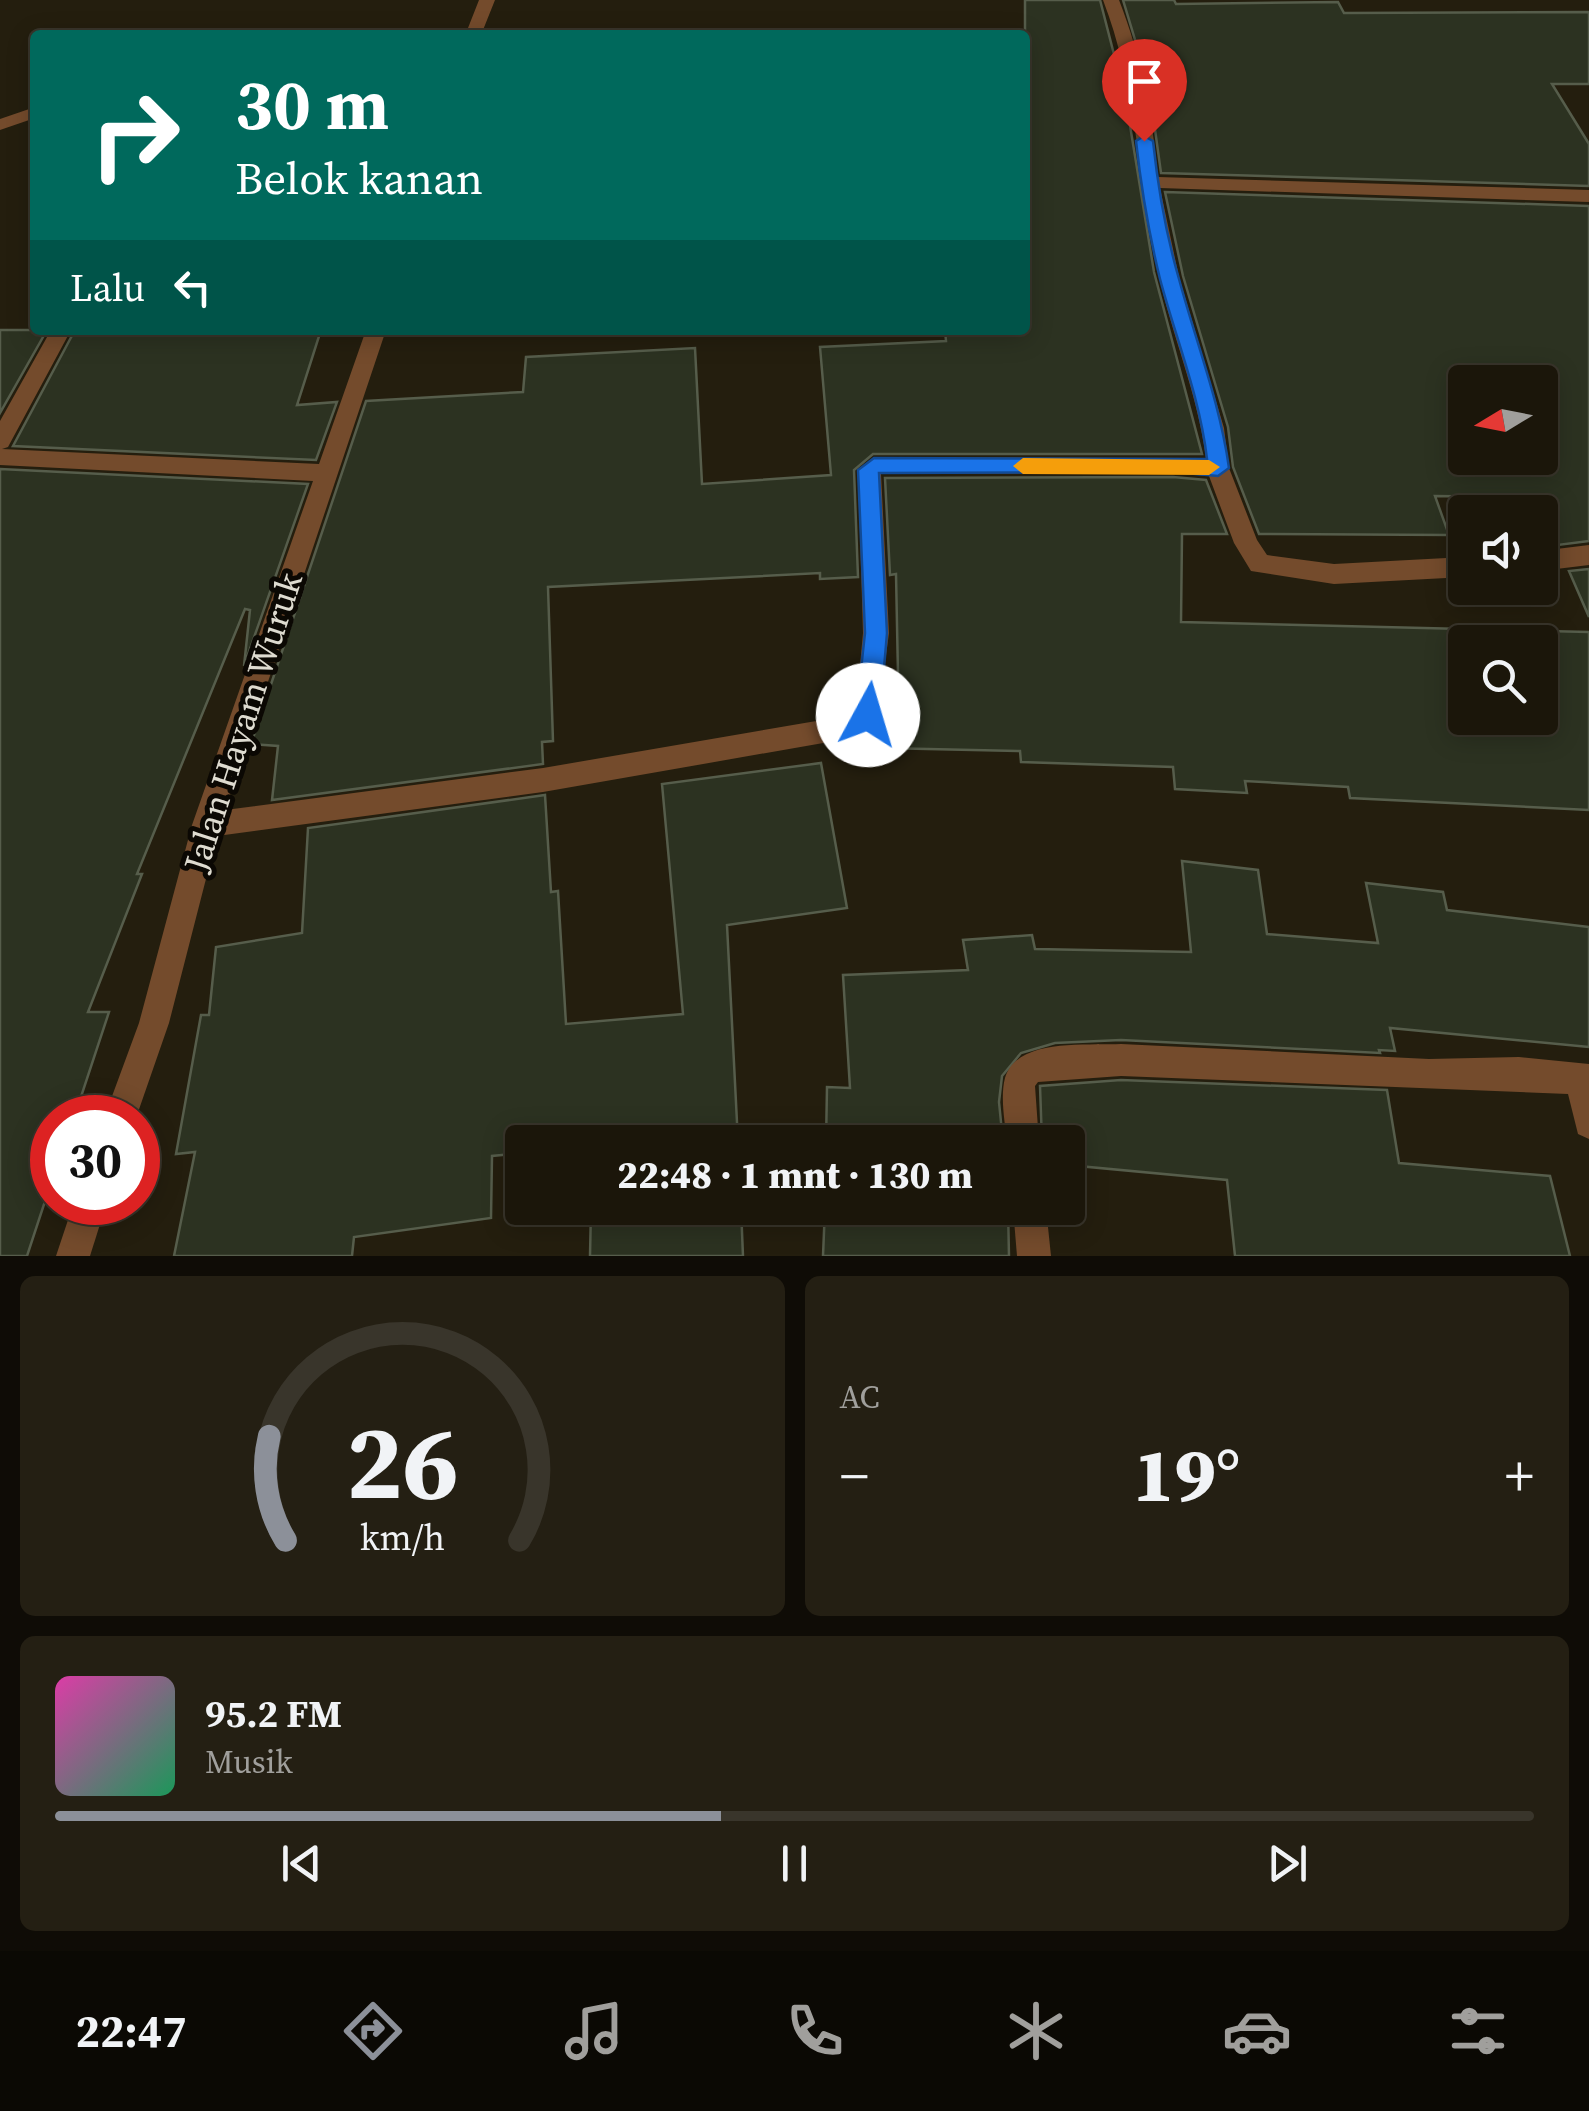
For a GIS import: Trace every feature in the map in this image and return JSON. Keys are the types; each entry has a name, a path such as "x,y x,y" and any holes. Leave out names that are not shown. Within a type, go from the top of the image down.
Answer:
{"street":[{"path":"476,30 487,0"},
{"path":"1111,0 1129,46 1142,103 1148,182 1169,276 1213,428 1218,468 1246,542 1260,564 1334,574 1448,568"},
{"path":"0,125 30,114"},
{"path":"1148,182 1589,196"},
{"path":"0,442 58,335"},
{"name":"Jalan Hayam Wuruk","path":"128,1095 154,1022 206,826 374,335"},
{"path":"0,457 325,473"},
{"path":"206,826 543,780 828,730 868,715 876,633 869,470 874,466 1173,464 1218,468"},
{"path":"1558,558 1589,554"},
{"path":"1022,1125 1019,1082 1028,1070 1046,1064 1121,1060 1430,1075 1520,1073 1586,1080 1589,1122"},
{"path":"73,1256 83,1225"},
{"path":"1031,1225 1034,1256"}],"building":[{"path":"1025,0 1100,0 1126,101 1154,272 1202,454 873,454 854,470 858,577 820,579 820,573 548,587 553,741 542,742 543,764 272,800 278,746 251,744 366,401 523,392 526,357 695,348 702,484 831,475 820,347 946,341 945,335 1030,335 1030,30 1025,30"},
{"path":"1123,0 1174,0 1176,4 1338,2 1344,13 1589,12 1589,84 1552,84 1589,144 1589,186 1161,173 1149,86"},
{"path":"1165,192 1589,206 1589,541 1558,545 1558,495 1435,496 1448,535 1259,534 1233,467 1228,427 1183,276"},
{"path":"0,330 30,330 30,335 44,335 0,413"},
{"path":"72,335 319,335 297,405 337,402 316,460 13,446"},
{"path":"0,469 308,484 244,666 250,610 245,609 137,874 142,874 88,1012 109,1012 82,1095 30,1095 30,1225 37,1225 27,1256 0,1256"},
{"path":"885,478 1206,480 1227,534 1182,534 1181,622 1448,629 1448,735 1558,735 1558,631 1589,632 1589,810 1350,798 1348,787 1245,781 1247,793 1175,789 1173,767 1021,762 1020,751 883,748 887,675 898,675 896,574 890,575"},
{"path":"1589,569 1589,617 1569,571"},
{"path":"821,763 847,908 727,925 737,1125 505,1125 505,1155 492,1156 491,1218 354,1237 352,1256 174,1256 195,1152 176,1154 201,1015 209,1015 216,947 302,933 308,828 545,795 551,892 558,891 566,1024 683,1014 662,784"},
{"path":"1182,861 1258,870 1267,934 1378,943 1366,883 1443,892 1447,910 1589,927 1589,1047 1390,1028 1395,1051 1379,1050 1380,1053 1121,1040 1055,1043 1021,1053 1002,1076 1001,1125 826,1125 827,1087 850,1088 843,975 968,970 963,940 1032,935 1035,949 1191,952"},
{"path":"1121,1080 1387,1090 1399,1163 1550,1176 1570,1256 1235,1256 1227,1180 1085,1167 1085,1125 1041,1125 1040,1086"},
{"path":"591,1225 742,1225 743,1256 590,1256"},
{"path":"824,1225 1008,1225 1009,1256 823,1256"}],"slow traffic":[{"path":"1023,466 1209,467"}],"route":[{"path":"868,715 876,633 868,476 874,466 1173,464 1218,468 1213,428 1169,276 1148,182 1144,141"}]}
